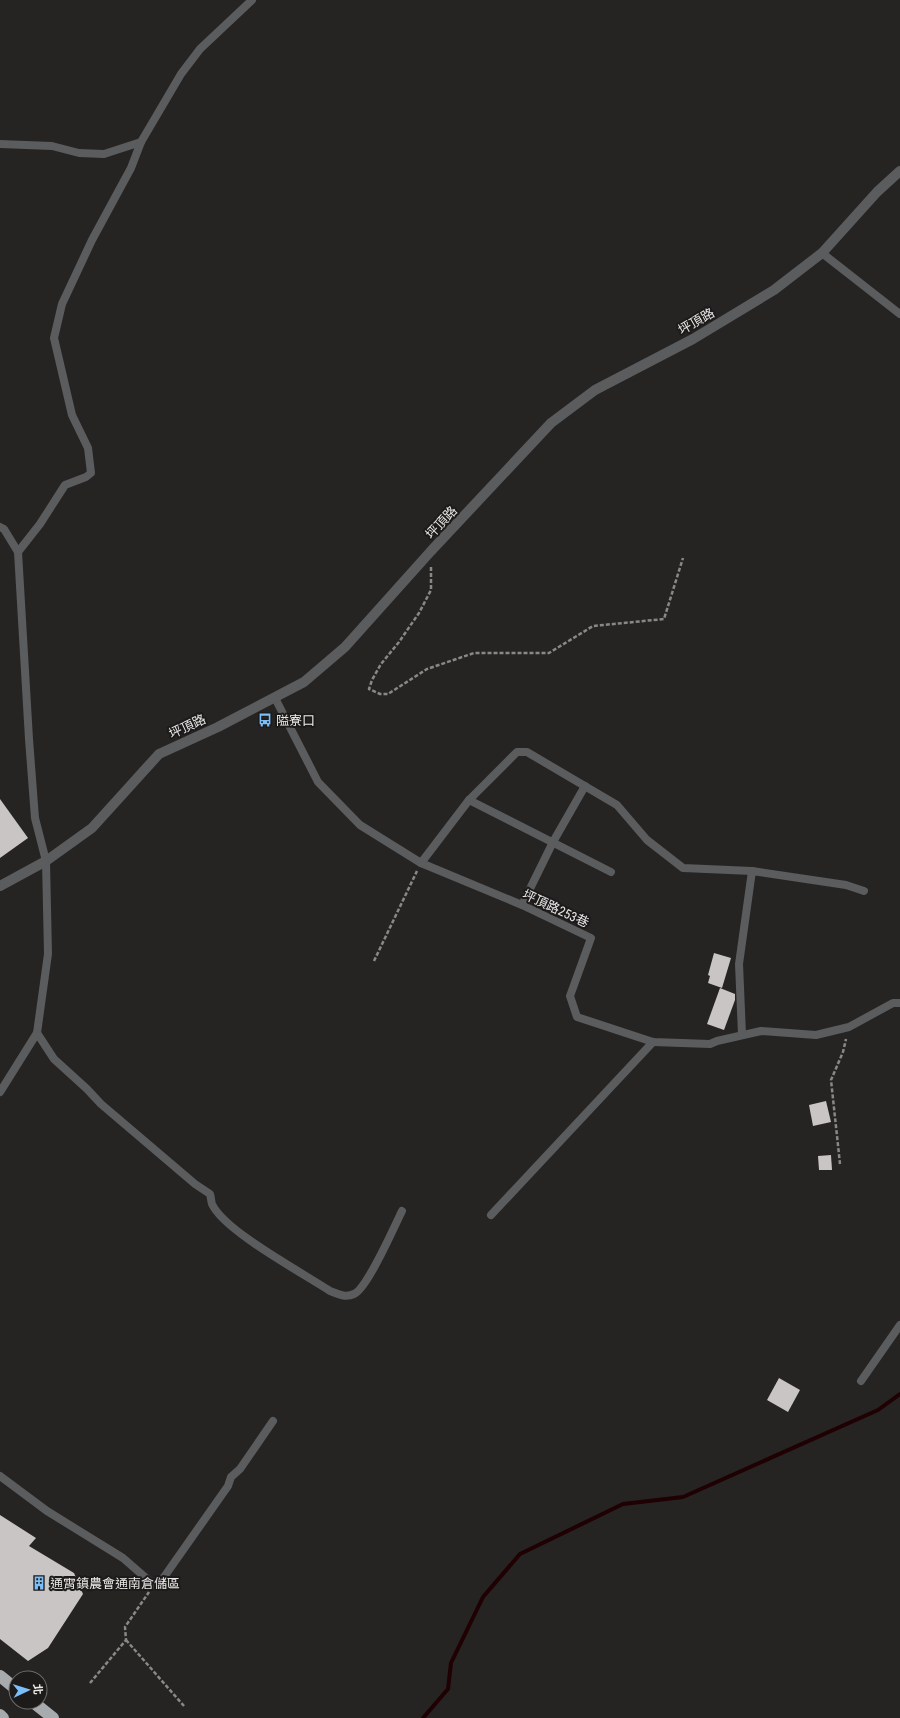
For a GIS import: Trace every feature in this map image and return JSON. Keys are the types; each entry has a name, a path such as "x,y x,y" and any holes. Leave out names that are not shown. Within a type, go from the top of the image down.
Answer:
{"highway":[{"path":"43,1710 53,1718"},
{"path":"0,1715 3,1718"}],"street":[{"name":"坪頂路","path":"0,886 46,861 92,828 159,754 275,698 304,682 345,647 431,551 551,423 595,390 693,338 774,290 822,252 877,192 900,171"}],"lane":[{"path":"18,552 40,524 65,485 86,477 91,473 88,448 72,415 54,338 62,304 92,240 130,168 141,142 181,74 200,49 252,0"},
{"path":"0,144 52,146 78,154 104,154 141,142"},
{"path":"822,252 900,314"},
{"path":"0,527 4,529 18,552 35,818 46,861 48,954 37,1033 0,1092"},
{"name":"坪頂路253巷","path":"275,698 318,782 360,825 421,863 522,905 591,938 570,996 577,1017 653,1042 710,1044 742,1034 761,1031 816,1035 849,1026 893,1003 900,1003"},
{"path":"421,863 469,800 517,752 527,752 617,805 647,840 683,868 752,871 846,885 864,891"},
{"path":"522,905 553,842 585,786"},
{"path":"469,800 611,872"},
{"path":"742,1034 739,964 752,871"},
{"path":"37,1033 54,1059 127,1127 195,1184 210,1194 212,1203 218,1213 240,1233 330,1291 346,1297 355,1294 360,1289 365,1283 402,1211"},
{"path":"491,1216 653,1042"},
{"path":"860,1381 900,1325"},
{"path":"0,1476 47,1511 123,1558 154,1585 164,1577 228,1486 231,1477 240,1469 274,1420"}],"path":[{"path":"431,551 431,590 419,613 400,642 381,664 372,680 369,689 380,694 388,694 427,669 474,653 549,653 593,626 664,619 683,558"},
{"path":"374,961 421,863"},
{"path":"840,1164 831,1080 843,1052 849,1026"},
{"path":"154,1585 125,1627 126,1640 184,1706"},
{"path":"90,1683 126,1640"}],"building":[{"path":"0,799 28,838 0,858"},
{"path":"714,953 731,958 722,988 708,983 710,976 708,975"},
{"path":"720,988 735,994 735,1000 724,1030 707,1024"},
{"path":"826,1101 831,1122 813,1126 809,1105"},
{"path":"831,1155 832,1170 819,1170 818,1156"},
{"path":"779,1378 800,1390 788,1412 767,1400"},
{"name":"通霄鎮農會通南倉儲區","path":"0,1515 36,1538 29,1546 74,1573 83,1594 48,1648 28,1661 0,1639"}],"waterway":[{"path":"423,1718 448,1689 451,1663 483,1597 520,1554 623,1504 683,1497 878,1410 900,1394"}],"place":[{"name":"隘寮口","path":"265,720"},
{"name":"通霄鎮農會通南倉儲區","path":"39,1583"}]}
